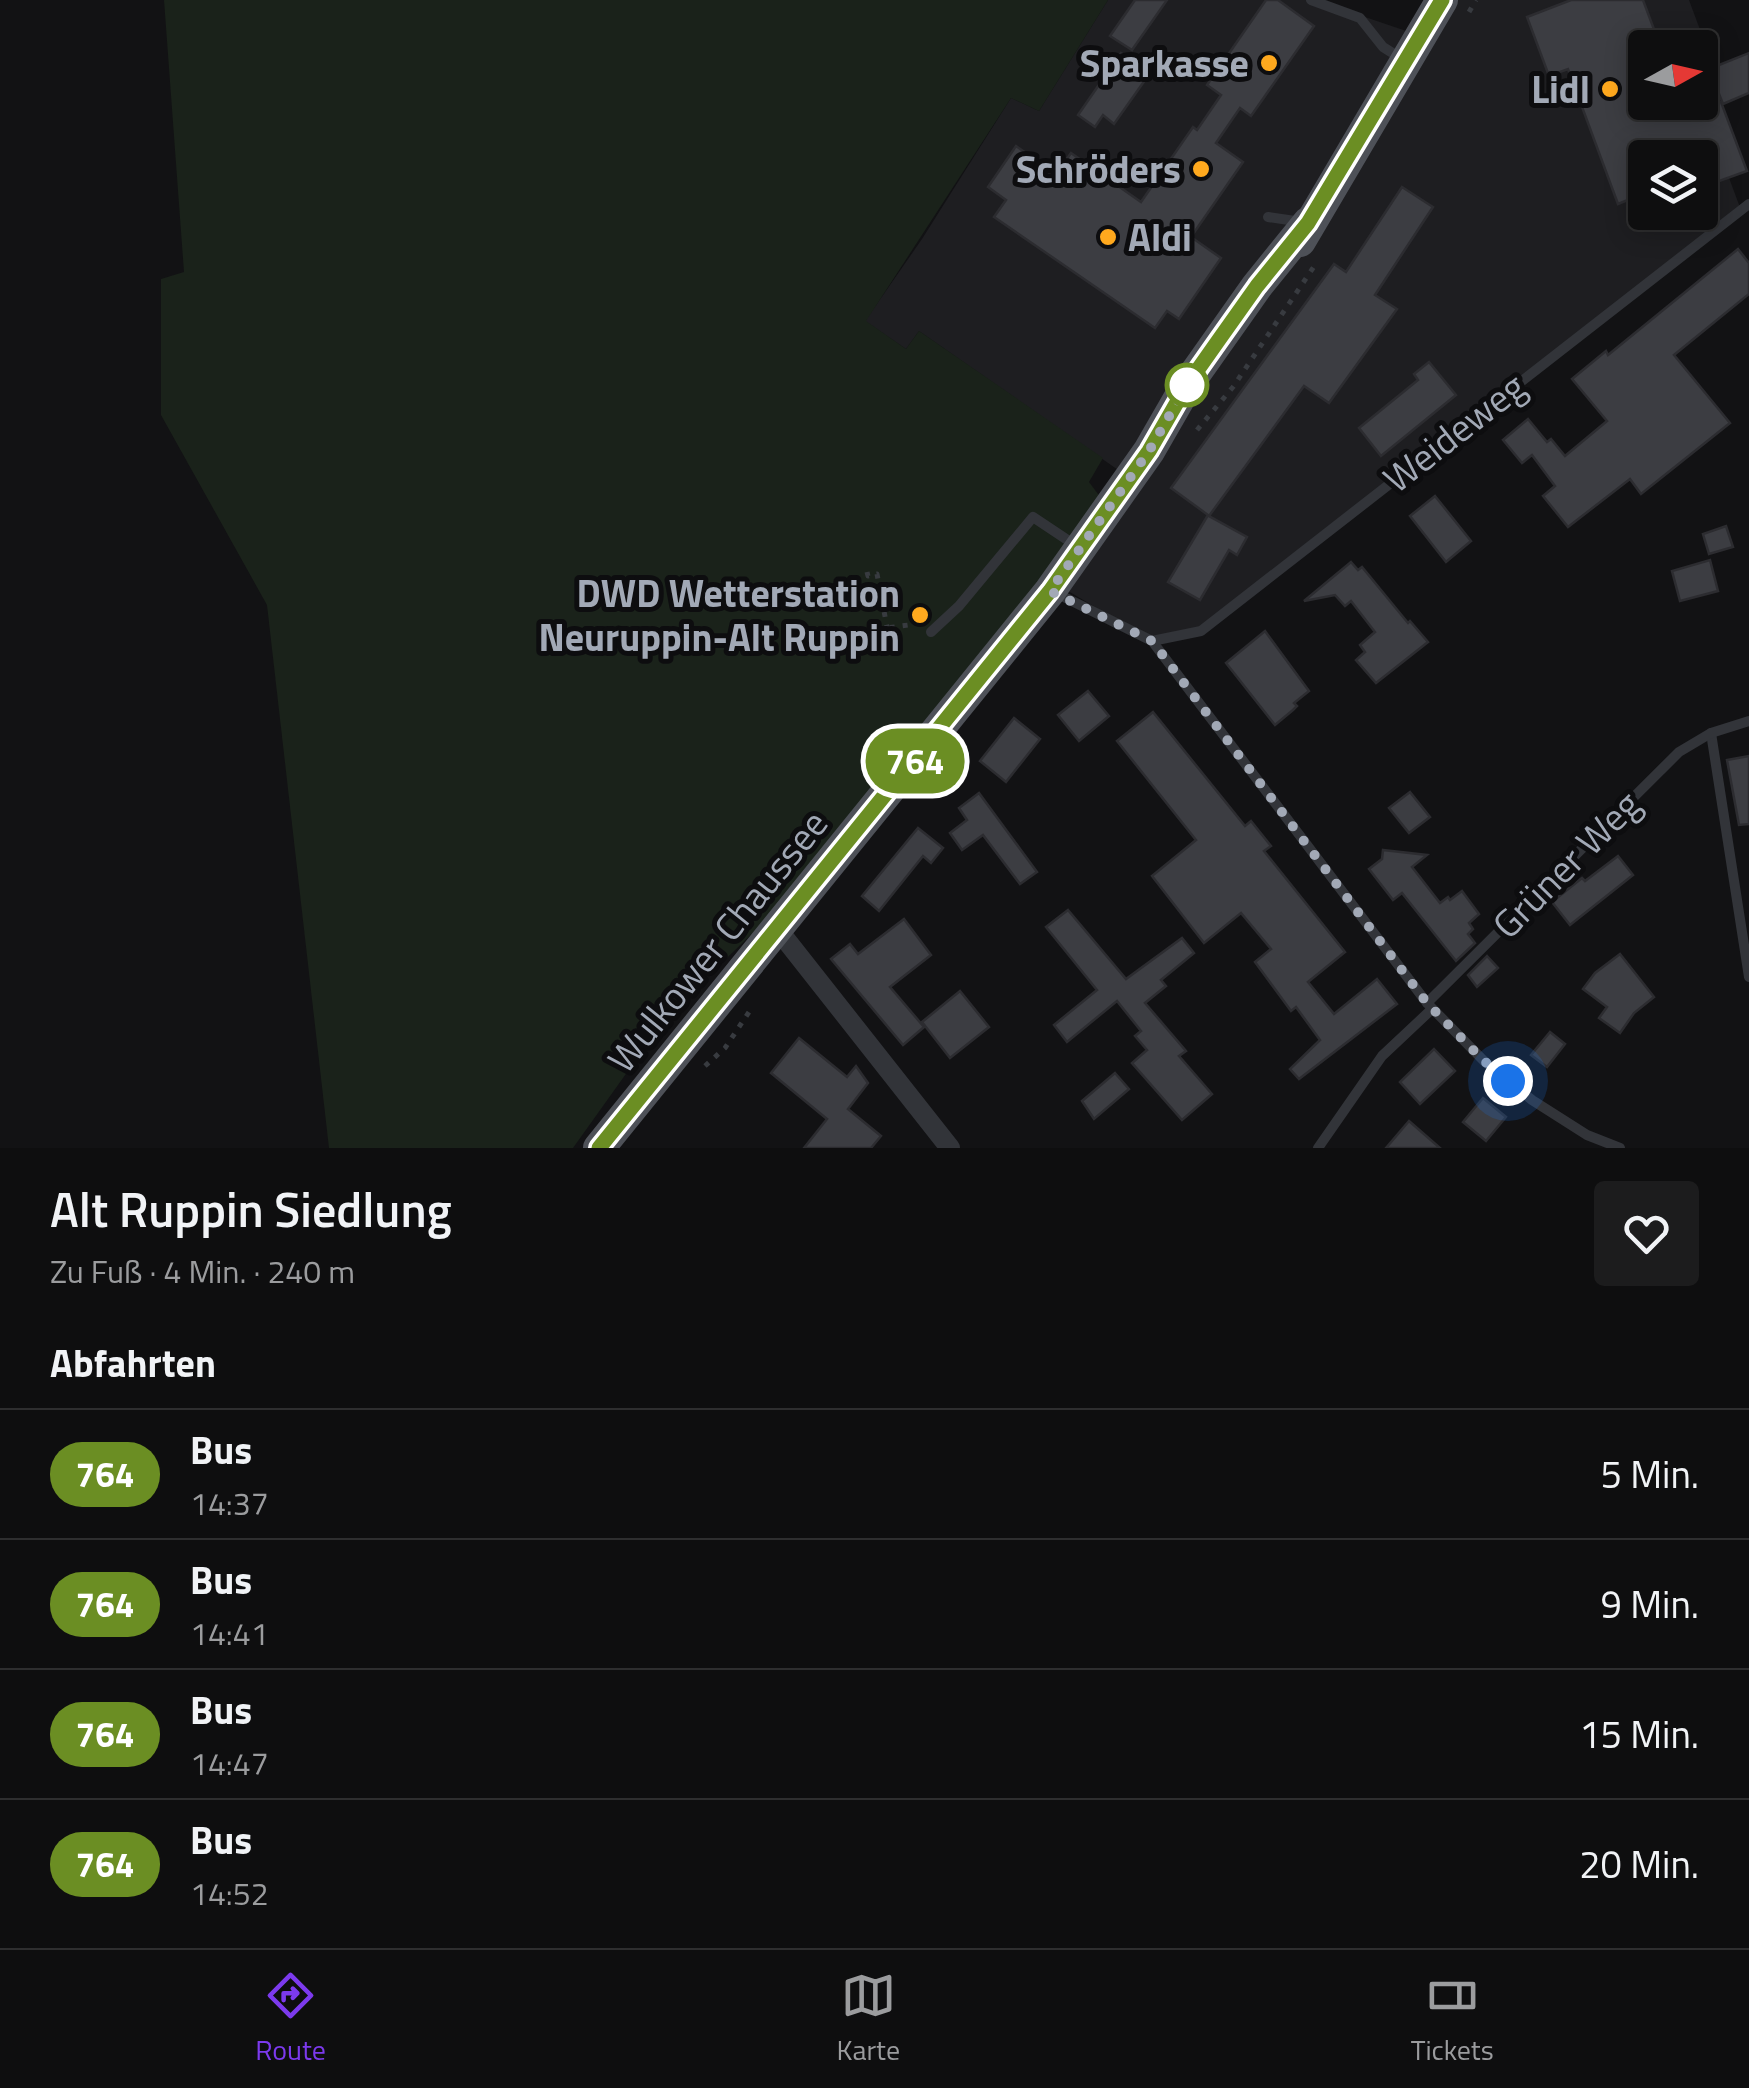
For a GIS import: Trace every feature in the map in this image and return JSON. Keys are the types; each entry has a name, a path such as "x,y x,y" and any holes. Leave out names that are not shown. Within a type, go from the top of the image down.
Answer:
{"main road":[{"name":"Wulkower Chaussee","path":"599,1148 1050,591 1149,451 1196,372 1308,223 1442,0"}],"street":[{"path":"778,930 950,1148"}],"lane":[{"path":"1311,0 1360,18 1383,46 1408,62"},
{"name":"Weideweg","path":"1152,641 1201,632 1749,204"},
{"path":"1268,217 1308,223"},
{"path":"927,628 959,606 1033,517 1080,548"},
{"path":"1050,591 1152,641 1429,1006 1484,1061 1532,1100 1587,1135 1620,1148"},
{"name":"Grüner Weg","path":"1318,1148 1382,1056 1679,752 1712,732 1749,722"},
{"path":"1712,732 1749,977"}],"path":[{"path":"1254,334 1264,342"},
{"path":"867,572 868,576 878,574 887,627"},
{"path":"864,631 927,628"}],"shaded area":[{"path":"164,0 1108,0 1039,111 1011,98 866,321 906,349 919,331 1103,458 1089,482 1101,498 1043,576 767,919 668,1015 573,1148 329,1148 267,605 161,415 161,279 184,272"},
{"path":"1108,0 1315,0 1424,37 1444,0 1689,0 1700,30 1628,30 1628,120 1707,120 1715,140 1628,140 1628,230 1715,230 1201,631 1152,641 1043,576 1121,472 919,331 906,349 865,321 1011,98 1039,111"},
{"path":"1718,148 1741,210 1718,228"}],"building":[{"path":"1135,0 1167,0 1132,50 1110,36"},
{"name":"Aldi","path":"1266,0 1278,0 1314,26 1251,116 1240,108 1216,143 1243,162 1191,237 1221,258 1179,319 1167,311 1155,328 994,217 1006,200 988,187 1016,146 1056,174 1071,153 1141,202 1193,127 1197,130 1221,95 1207,85"},
{"name":"Lidl","path":"1571,0 1643,0 1654,30 1628,30 1628,120 1718,120 1721,102 1747,171 1718,181 1718,140 1628,140 1628,200 1618,204 1568,69 1549,76 1527,17"},
{"path":"1121,53 1150,73 1114,124 1103,115 1095,127 1078,115"},
{"path":"1749,53 1749,93 1723,104 1718,92 1718,65"},
{"path":"1402,187 1433,207 1375,295 1397,309 1329,403 1304,386 1209,516 1247,537 1237,555 1229,550 1200,600 1168,582 1208,515 1171,488 1334,264 1346,272"},
{"path":"1738,249 1749,263 1749,294 1674,355 1730,423 1641,494 1630,479 1568,527 1543,496 1555,486 1532,455 1522,463 1503,440 1528,419 1565,456 1607,421 1572,379 1606,351 1608,355"},
{"path":"1429,362 1456,395 1381,456 1359,428 1418,380 1414,374"},
{"path":"1435,496 1471,541 1446,562 1410,516"},
{"path":"1726,526 1733,547 1709,554 1703,534"},
{"path":"1710,560 1718,591 1680,601 1672,571"},
{"path":"1351,562 1358,570 1362,567 1428,642 1376,683 1356,660 1365,652 1360,645 1375,632 1351,601 1345,606 1335,595 1304,601"},
{"path":"1265,631 1309,691 1275,725 1226,663"},
{"path":"1088,691 1109,716 1079,741 1058,715"},
{"path":"1153,712 1245,826 1251,821 1271,846 1264,851 1345,952 1308,982 1334,1014 1377,979 1397,1004 1299,1079 1290,1069 1320,1040 1296,1007 1291,1011 1255,962 1271,949 1241,913 1204,943 1152,876 1196,840 1117,741"},
{"path":"1014,718 1040,739 1006,782 980,761"},
{"path":"1749,756 1749,824 1739,825 1727,760"},
{"path":"1410,792 1430,817 1409,833 1389,808"},
{"path":"979,793 1037,872 1020,884 983,835 962,850 950,833 967,820 959,808"},
{"path":"918,828 943,848 931,863 923,856 879,911 862,896"},
{"path":"1383,850 1427,855 1412,867 1440,903 1462,891 1479,914 1469,923 1473,929 1468,934 1475,943 1456,961 1402,893 1393,900 1369,869 1382,859"},
{"path":"1618,856 1633,875 1570,925 1552,902"},
{"path":"1068,910 1126,979 1182,938 1194,953 1161,980 1166,986 1145,1003 1186,1051 1179,1056 1212,1094 1182,1120 1132,1063 1147,1050 1135,1036 1141,1031 1117,1001 1067,1042 1054,1025 1097,990 1046,927"},
{"path":"904,919 931,955 890,987 924,1027 903,1045 831,959 850,944 858,954"},
{"path":"1620,954 1654,997 1634,1013 1620,1033 1599,1018 1607,1007 1583,989 1595,973"},
{"path":"1487,956 1498,968 1477,987 1468,975"},
{"path":"960,991 989,1027 950,1058 922,1022"},
{"path":"1550,1032 1565,1044 1547,1067 1531,1055"},
{"path":"799,1038 847,1077 856,1066 868,1083 848,1109 881,1136 871,1148 804,1148 827,1119 771,1073"},
{"path":"1434,1049 1455,1071 1420,1104 1400,1082"},
{"path":"1115,1073 1129,1089 1094,1119 1082,1101"},
{"path":"1483,1098 1506,1117 1486,1141 1463,1122"},
{"path":"1409,1121 1440,1148 1386,1148"}],"bus line":[{"name":"764","path":"599,1148 1050,591 1149,451 1187,385 1257,286 1308,223 1442,0"}],"place":[{"name":"Sparkasse","path":"1269,63"},
{"name":"Lidl","path":"1610,89"},
{"name":"Schröders","path":"1201,169"},
{"name":"Aldi","path":"1108,237"},
{"name":"DWD Wetterstation Neuruppin-Alt Ruppin","path":"920,615"}],"route":[{"path":"1187,385 1149,451 1050,591 1152,641 1427,1003 1508,1081"}]}
